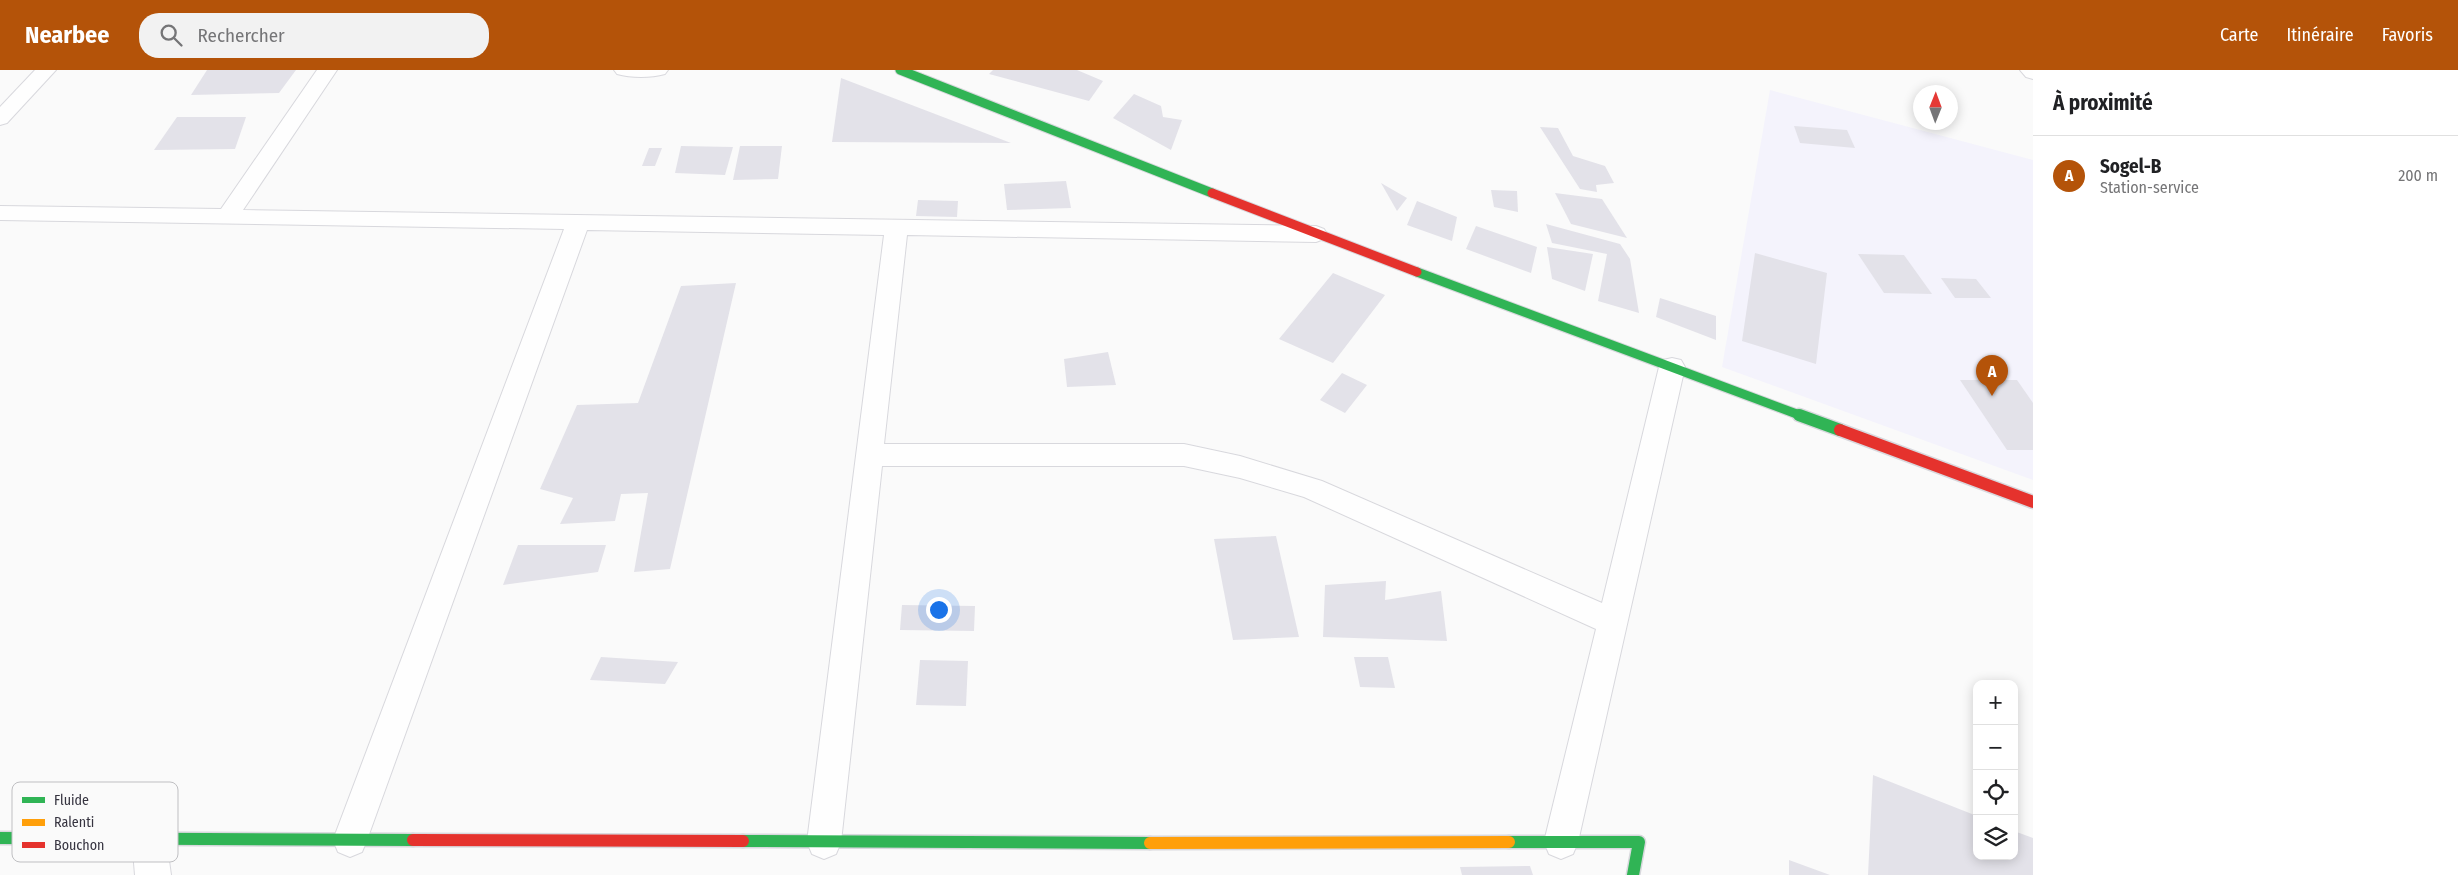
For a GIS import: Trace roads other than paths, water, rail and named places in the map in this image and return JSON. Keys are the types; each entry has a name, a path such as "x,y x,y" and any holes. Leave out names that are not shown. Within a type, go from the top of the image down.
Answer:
{"street":[{"path":"0,120 46,70"},
{"path":"226,217 327,70"},
{"path":"624,70 658,70"},
{"path":"900,70 1316,234 2033,502"},
{"path":"0,213 1316,234"},
{"path":"350,840 578,222"},
{"path":"824,842 896,227"},
{"path":"1561,842 1672,367"},
{"path":"869,455 1184,455 1240,467 1312,489 1612,622"},
{"path":"178,839 824,842 1638,842 1633,875"},
{"path":"152,862 153,875"}],"place":[{"name":"Sogel-B","path":"1992,396"}]}
